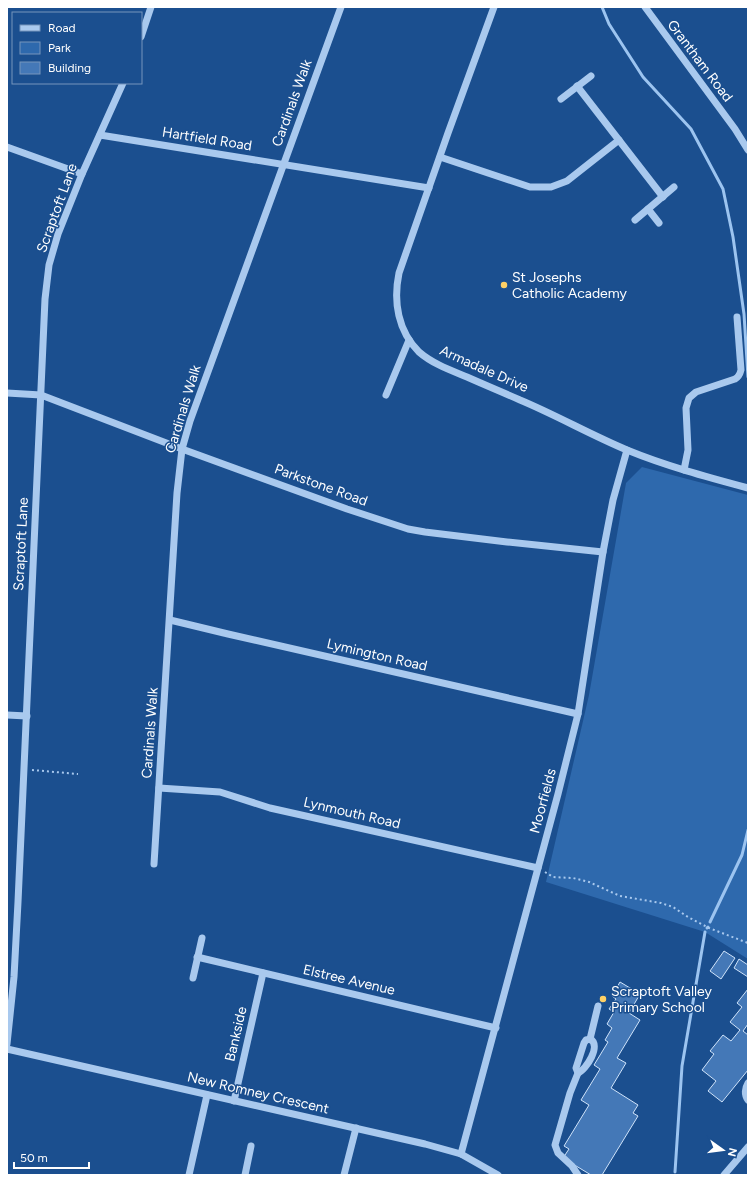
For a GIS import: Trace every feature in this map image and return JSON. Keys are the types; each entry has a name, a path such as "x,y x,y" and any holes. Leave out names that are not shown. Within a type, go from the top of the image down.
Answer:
{"street":[{"path":"142,34 151,7"},
{"name":"Cardinals Walk","path":"154,864 182,449 190,421 341,7"},
{"name":"Armadale Drive","path":"494,7 429,188 397,284 396,305 402,326 410,340 420,352 440,366 524,401 627,450 684,470 748,488"},
{"name":"Grantham Road","path":"645,7 735,129 748,150"},
{"path":"562,99 590,76"},
{"name":"Scraptoft Lane","path":"7,1044 14,977 45,299 49,266 58,234 82,174 123,84"},
{"path":"578,86 663,196"},
{"name":"Hartfield Road","path":"100,135 429,188"},
{"path":"440,157 523,186 544,188 555,186 567,181 619,140"},
{"path":"7,148 82,174"},
{"path":"635,220 674,187"},
{"path":"648,209 659,223"},
{"path":"684,470 688,450 686,408 689,398 696,392 735,379 740,374 741,370 737,317"},
{"path":"386,395 410,340"},
{"name":"Parkstone Road","path":"7,393 41,395 182,449 408,529 506,542 603,552"},
{"name":"Moorfields","path":"461,1154 496,1028 578,714 612,500 627,450"},
{"name":"Lymington Road","path":"170,620 578,714"},
{"path":"7,716 27,716"},
{"name":"Lynmouth Road","path":"159,788 220,792 270,808 538,868"},
{"path":"192,978 202,938"},
{"name":"Elstree Avenue","path":"197,957 496,1028"},
{"name":"Bankside","path":"234,1101 263,973"},
{"path":"578,1175 572,1166 558,1153 555,1145 570,1093 578,1073 576,1068 584,1043 586,1040 590,1039 598,1006"},
{"path":"578,1073 582,1072 593,1053 595,1045 590,1039"},
{"name":"New Romney Crescent","path":"7,1049 425,1144 461,1154 498,1175"},
{"path":"748,1083 745,1088 746,1099 748,1100"},
{"path":"189,1175 207,1095"},
{"path":"344,1175 356,1128"},
{"path":"245,1175 252,1146"},
{"path":"724,1175 748,1147"}],"path":[{"path":"24,769 78,774"},
{"path":"538,868 553,877 573,878 589,882 620,896 661,903 709,928 748,943"}],"green space":[{"path":"642,467 748,495 748,959 705,932 546,882 589,695 626,483"}],"building":[{"path":"724,951 735,958 721,979 710,971"},
{"path":"739,959 748,965 748,977 734,968"},
{"path":"620,982 640,994 629,1013 640,1020 617,1058 626,1063 611,1088 638,1105 633,1113 638,1116 602,1175 591,1175 563,1158 569,1149 564,1146 589,1105 581,1100 600,1069 594,1065 608,1042 605,1040 612,1028 607,1024 614,1012 609,1009 616,999 612,996"},
{"path":"748,989 748,1024 743,1031 748,1035 748,1070 722,1102 708,1091 716,1081 702,1070 714,1054 710,1051 723,1035 731,1041 740,1030 730,1022 742,1007 737,1003"}],"waterway":[{"path":"602,7 609,24 643,77 691,129 723,189 733,237 744,314 748,377"},
{"path":"710,922 742,855 748,830"},
{"path":"675,1172 682,1066 705,932"}],"place":[{"name":"St Josephs Catholic Academy","path":"504,285"},
{"name":"Scraptoft Valley Primary School","path":"603,999"}]}
